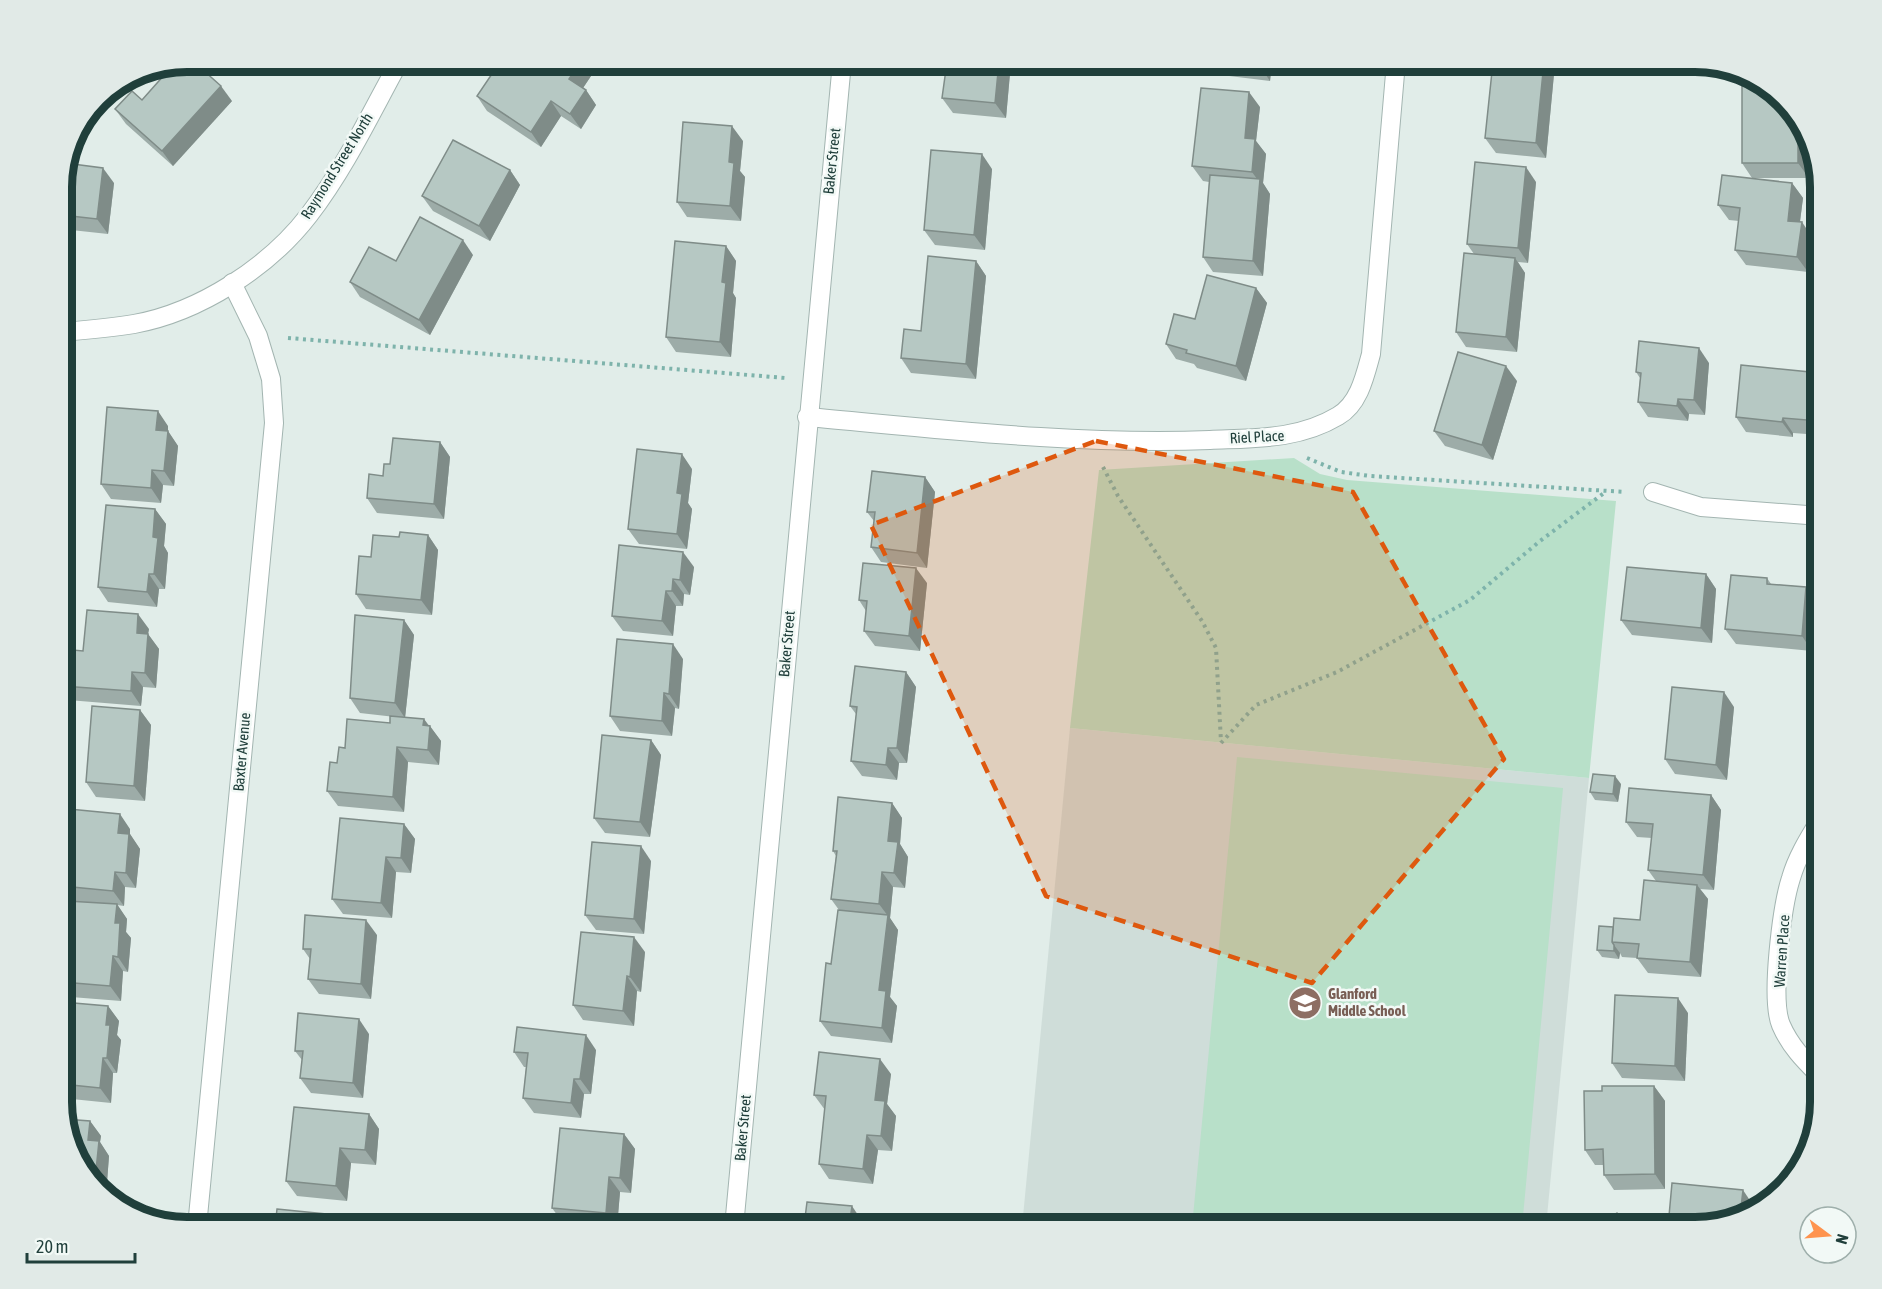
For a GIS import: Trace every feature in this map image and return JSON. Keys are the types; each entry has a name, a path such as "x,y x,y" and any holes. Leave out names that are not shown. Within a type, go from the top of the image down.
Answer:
{"street":[{"name":"Raymond Street North","path":"72,331 136,324 183,308 232,283 268,257 309,215 351,149 393,72"},
{"name":"Baker Street","path":"735,1217 807,417 841,72"},
{"name":"Riel Place","path":"807,417 1090,441 1142,442 1287,436 1340,416 1362,388 1371,354 1395,72"},
{"name":"Baxter Avenue","path":"198,1217 274,423 271,379 258,336 232,283"},
{"path":"1653,492 1701,507 1810,515"},
{"name":"Warren Place","path":"1810,841 1791,878 1782,926 1777,972 1780,1023 1797,1054 1810,1066"}],"path":[{"path":"258,336 811,380"},
{"path":"1287,436 1310,461 1341,472 1604,493 1653,492"},
{"path":"1090,441 1118,496 1202,621 1216,648 1221,743 1256,705 1337,672 1470,600 1540,541 1604,493"}],"highlighted area":[{"path":"1096,441 1353,492 1504,759 1312,983 1046,896 871,525"}],"shaded area":[{"name":"Glanford Middle School","path":"1070,728 1589,778 1547,1217 1023,1217"}],"green space":[{"path":"1294,458 1320,474 1347,480 1616,501 1589,778 1070,728 1099,470"},
{"path":"1237,757 1563,788 1523,1217 1193,1217"}],"building":[{"path":"205,72 221,86 162,151 115,109 132,91 142,100 165,74"},
{"path":"493,72 574,72 569,79 586,90 570,114 551,101 531,132 477,96"},
{"path":"946,72 998,72 995,103 942,98"},
{"path":"1492,72 1543,72 1536,143 1485,138"},
{"path":"1744,83 1771,100 1793,126 1798,136 1798,163 1742,163"},
{"path":"1201,88 1249,92 1245,138 1255,139 1252,172 1192,166"},
{"path":"683,122 732,126 729,162 734,163 730,206 677,202"},
{"path":"453,140 510,170 479,226 422,196"},
{"path":"931,150 982,154 974,235 924,230"},
{"path":"1475,162 1526,167 1518,248 1467,244"},
{"path":"75,164 103,168 97,219 72,216 72,179"},
{"path":"1210,175 1260,179 1253,261 1203,257"},
{"path":"1722,175 1792,183 1788,221 1802,222 1797,257 1735,250 1740,208 1718,205"},
{"path":"420,217 463,240 419,320 350,282 369,247 396,261"},
{"path":"675,241 726,246 722,282 726,283 720,342 666,337"},
{"path":"1464,253 1515,258 1506,337 1456,332"},
{"path":"928,256 976,261 966,364 901,358 904,329 921,331"},
{"path":"1207,275 1256,288 1236,366 1186,353 1187,350 1166,344 1174,314 1195,319"},
{"path":"1639,341 1699,348 1694,400 1678,399 1677,406 1638,402 1641,373 1636,372"},
{"path":"1458,352 1506,366 1482,445 1434,431"},
{"path":"1741,365 1810,372 1810,420 1783,418 1782,422 1736,417"},
{"path":"107,407 158,411 156,430 168,431 164,471 152,470 151,488 101,484"},
{"path":"393,438 440,442 434,504 367,498 369,474 383,476 384,464 390,464"},
{"path":"637,449 682,454 677,493 682,494 677,534 628,529"},
{"path":"872,471 925,477 917,553 871,547 875,512 867,512"},
{"path":"106,505 155,509 153,537 158,538 154,574 149,574 147,592 98,587"},
{"path":"400,532 428,535 421,600 356,594 359,556 371,557 373,535 399,537"},
{"path":"619,545 683,552 680,580 673,579 672,591 666,591 662,621 612,616"},
{"path":"863,563 916,568 909,636 864,631 867,601 859,600"},
{"path":"1627,567 1706,574 1701,628 1621,620"},
{"path":"1731,575 1767,578 1767,584 1806,587 1802,636 1725,629"},
{"path":"87,610 138,614 137,633 148,634 145,673 132,672 131,691 72,687 72,650 83,651"},
{"path":"355,615 404,620 395,703 350,698"},
{"path":"617,639 673,644 669,694 664,693 662,721 610,716"},
{"path":"855,666 906,672 897,748 888,748 886,765 851,761 857,707 850,706"},
{"path":"1672,687 1724,692 1716,765 1665,759"},
{"path":"92,706 140,710 134,786 86,782"},
{"path":"390,716 424,719 423,725 430,726 428,750 397,747 393,797 327,791 330,762 337,763 339,747 345,748 347,719 390,723"},
{"path":"602,735 651,740 640,822 594,818"},
{"path":"1593,774 1615,776 1613,794 1590,792"},
{"path":"1629,788 1711,795 1703,875 1648,870 1653,824 1626,822"},
{"path":"838,797 892,803 888,841 898,842 894,873 882,872 879,904 831,899 837,851 833,851"},
{"path":"72,809 120,814 118,833 129,834 126,873 115,872 113,891 72,887"},
{"path":"340,818 404,824 401,858 386,857 381,903 332,899"},
{"path":"592,842 641,846 634,919 585,915"},
{"path":"1644,880 1697,885 1690,962 1637,958 1639,944 1612,942 1614,918 1640,920"},
{"path":"72,901 117,904 115,923 120,923 118,957 113,956 110,986 72,983"},
{"path":"838,910 888,915 879,990 886,991 882,1028 820,1021 826,963 831,964"},
{"path":"305,915 366,920 361,984 308,979 311,949 303,949"},
{"path":"1599,926 1613,927 1614,951 1597,950"},
{"path":"581,932 634,937 630,977 627,976 623,1011 573,1005"},
{"path":"1615,995 1678,998 1675,1066 1612,1063"},
{"path":"72,1003 108,1006 106,1025 110,1025 107,1058 103,1058 100,1088 72,1085"},
{"path":"298,1013 359,1019 353,1083 300,1078 303,1051 295,1051"},
{"path":"517,1027 586,1035 580,1079 574,1079 571,1103 523,1098 528,1053 514,1052"},
{"path":"819,1052 880,1059 875,1100 885,1101 881,1136 867,1135 863,1169 819,1164 826,1096 814,1095"},
{"path":"1602,1086 1654,1086 1655,1174 1604,1175 1603,1149 1585,1150 1584,1091 1602,1091"},
{"path":"294,1107 369,1114 365,1150 340,1148 336,1186 286,1181"},
{"path":"74,1120 90,1121 88,1140 99,1141 96,1172 81,1146"},
{"path":"560,1128 624,1134 620,1178 609,1177 606,1213 552,1208"},
{"path":"1672,1183 1743,1190 1739,1208 1710,1216 1669,1217"},
{"path":"807,1202 852,1206 850,1217 805,1217"},
{"path":"277,1209 326,1214 326,1217 276,1217"}],"place":[{"name":"Glanford Middle School","path":"1305,1003"}]}
